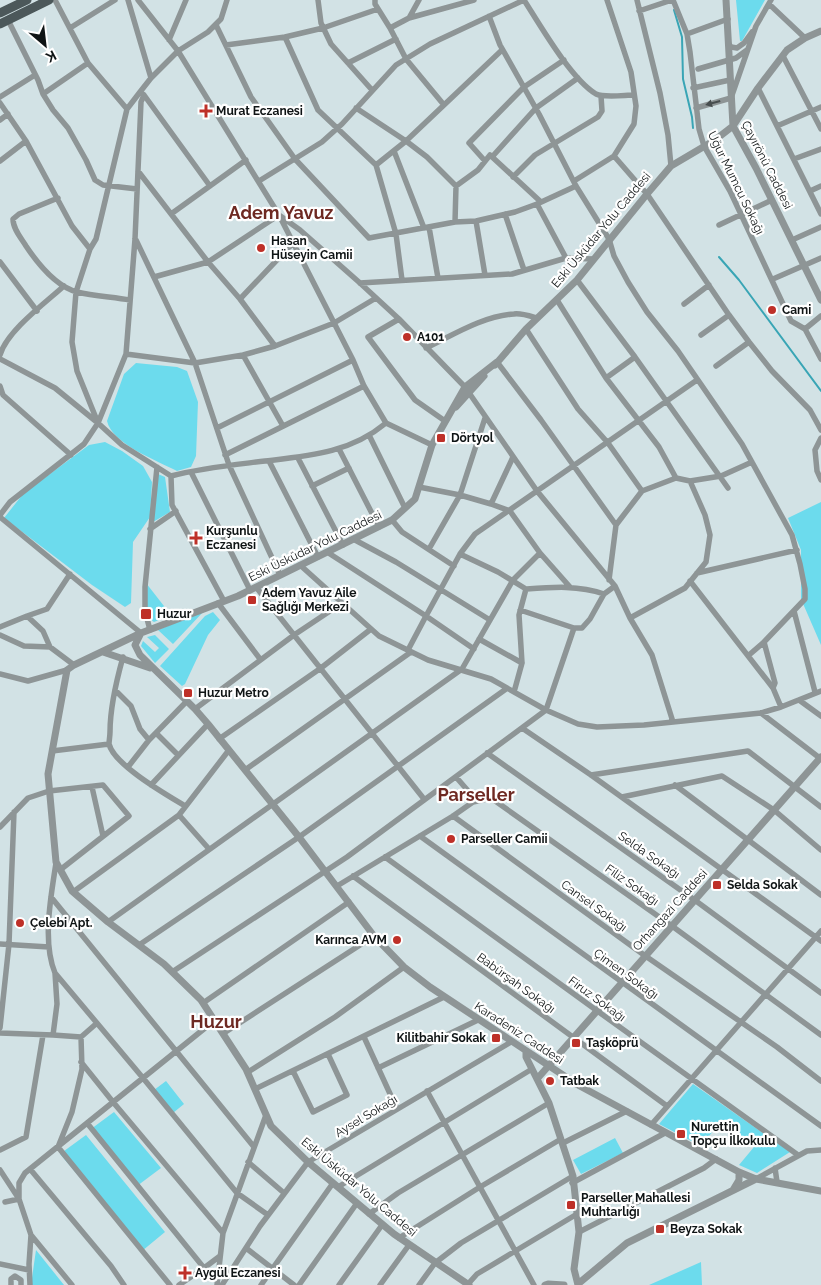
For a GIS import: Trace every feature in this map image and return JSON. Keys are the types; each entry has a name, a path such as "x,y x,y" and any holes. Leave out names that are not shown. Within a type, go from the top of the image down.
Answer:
{"main road":[{"path":"0,13 27,0"},
{"path":"4,22 49,0"}],"street":[{"path":"55,0 88,63 127,109"},
{"path":"70,28 115,0"},
{"path":"128,0 151,78"},
{"path":"138,0 178,51 279,215 353,360 364,386 386,423 432,445"},
{"path":"169,40 186,0"},
{"path":"98,423 76,371 72,342 76,292 90,249 96,239 127,109 142,94 151,78 178,51 208,32 222,19 227,0"},
{"path":"318,0 321,23 331,44 372,90"},
{"path":"375,0 374,4 390,28 406,59 444,105"},
{"path":"409,18 419,0"},
{"path":"390,28 409,18 474,0"},
{"path":"259,181 322,142 396,64 430,44 524,0 564,60 578,78 596,94 601,96 634,95"},
{"path":"216,25 251,97 295,159 369,238 455,222 476,221 539,203 575,184 614,156 634,124 636,106 631,72 608,0"},
{"path":"637,0 662,102 671,166"},
{"path":"639,11 672,0"},
{"name":"Uğur Mumcu Sokağı","path":"672,0 687,34 699,129 704,146 730,191 790,321 805,328 821,359"},
{"name":"Çayırönü Caddesi","path":"726,0 733,126 821,300"},
{"path":"728,43 731,47 737,48 741,46 756,26 770,2 805,38"},
{"path":"226,45 285,37 323,28 378,9"},
{"path":"489,16 502,50 536,108 575,184 609,239 614,256 636,294 752,462 781,514 797,550 805,597 794,611 749,655"},
{"path":"687,34 728,19"},
{"path":"4,22 35,75 43,94 68,128 96,180 103,186 137,189"},
{"path":"696,108 731,98 756,26"},
{"name":"Eski Üsküdar Yolu Caddesi","path":"465,1284 382,1225 308,1162 271,1126 248,1072 203,1003 172,972 73,892 56,862 48,774 67,670 74,664 141,633 253,588 355,540 392,520 415,499 432,445 445,421 467,390 577,280 671,166 715,140 733,126 758,88 787,50 805,38 821,31"},
{"path":"285,37 318,110 376,165 396,234 402,280"},
{"path":"348,63 396,40"},
{"path":"698,69 742,56 750,47"},
{"path":"376,165 406,141 502,50"},
{"path":"783,56 821,129"},
{"path":"486,161 469,143 524,87 564,60"},
{"path":"43,94 88,63"},
{"path":"0,97 35,75"},
{"path":"456,186 478,170 536,108 578,78"},
{"path":"693,88 730,80"},
{"path":"758,88 821,214"},
{"path":"142,94 135,239 126,354 98,423 84,444 10,502 0,516 141,633 135,645 140,654 195,709 260,659 342,604"},
{"path":"142,94 210,186"},
{"path":"514,177 536,155 598,117 602,111 601,96"},
{"path":"0,102 26,141 72,226 90,249"},
{"path":"777,126 821,107"},
{"path":"356,108 427,157 456,186 455,222"},
{"path":"0,120 8,114"},
{"path":"0,161 26,141"},
{"path":"794,160 821,149"},
{"path":"394,151 426,228 438,278"},
{"path":"492,156 539,203 566,258"},
{"path":"614,156 647,194 749,342 772,371 810,410 821,430"},
{"path":"171,214 246,160"},
{"path":"138,171 275,346"},
{"path":"810,191 821,186"},
{"path":"58,198 19,214 13,219 13,224 31,253 49,275 76,292 130,300"},
{"path":"719,225 772,200"},
{"path":"505,214 524,270"},
{"path":"154,277 208,262 279,215"},
{"path":"279,215 300,230 399,319 467,390 537,491 614,586 652,655 673,722"},
{"path":"476,221 485,275"},
{"path":"792,240 821,227"},
{"path":"135,239 195,363 229,465 280,575"},
{"path":"240,299 294,242"},
{"path":"360,283 512,274 566,258 593,259"},
{"path":"772,279 821,258"},
{"path":"0,262 37,310"},
{"path":"577,280 667,401 728,488"},
{"path":"684,304 709,285"},
{"path":"64,286 37,310 3,345 0,357 55,388 122,445 170,476 229,465 298,458 339,449 369,435 386,423"},
{"path":"126,354 195,363 243,355 275,346 334,323 376,298"},
{"path":"557,300 606,378 659,447 676,478"},
{"path":"426,348 471,326 494,318 515,314 537,318"},
{"path":"701,335 729,315"},
{"path":"805,328 821,316"},
{"path":"399,319 368,337 415,400 445,421"},
{"path":"526,329 578,409 608,443 642,492"},
{"path":"716,366 749,342"},
{"path":"243,355 283,426"},
{"path":"606,378 635,357"},
{"path":"217,428 353,360"},
{"path":"497,362 616,525"},
{"path":"245,770 345,700 409,651 460,554 475,534 697,380"},
{"path":"0,386 3,394 71,455"},
{"path":"226,454 364,386"},
{"path":"428,550 460,495 486,418"},
{"path":"369,435 405,508"},
{"path":"821,438 815,450 817,471 821,480"},
{"path":"339,449 379,527"},
{"path":"491,504 513,457"},
{"path":"298,458 343,545"},
{"path":"269,461 318,557"},
{"path":"609,581 616,525 642,492 676,478 690,481 721,476 752,462"},
{"path":"150,630 145,611 145,587 157,467"},
{"path":"312,486 349,468"},
{"path":"191,472 253,588 321,668 424,800"},
{"path":"170,476 172,505 221,602 260,659"},
{"path":"630,618 685,588 706,562 710,535 705,514 690,481"},
{"path":"419,487 460,495 510,511 540,553 570,587"},
{"path":"150,529 176,511"},
{"path":"392,520 402,532 454,566"},
{"path":"355,540 396,562 490,620"},
{"path":"697,573 797,550"},
{"path":"327,552 474,649"},
{"path":"108,922 462,669 513,580 540,553"},
{"path":"460,554 513,580 526,589 589,588 604,594"},
{"path":"300,565 379,636 428,660 491,679 546,710 578,724 598,727 761,713 818,692 794,611"},
{"path":"0,627 47,609 70,574"},
{"path":"690,581 773,688 781,707"},
{"path":"520,610 574,628 582,628 590,619 604,594 614,586"},
{"path":"514,692 522,663 519,615 526,589"},
{"path":"27,616 43,632 50,647 74,664"},
{"path":"172,972 326,872 546,710 574,628"},
{"path":"219,739 321,668 371,629"},
{"path":"0,635 24,646 50,647"},
{"path":"479,640 522,663"},
{"path":"764,642 775,682 773,688"},
{"path":"103,652 154,670"},
{"path":"124,658 110,713 110,744 115,754 128,767 151,785 185,806"},
{"path":"0,674 28,681 67,670"},
{"path":"139,945 300,837 506,689"},
{"path":"115,690 131,706 140,730 149,740"},
{"path":"799,700 821,716"},
{"path":"128,767 149,740 187,701"},
{"name":"Karadeniz Caddesi","path":"195,709 300,837 374,936 404,968 548,1066 578,1085 651,1125 739,1172 756,1179 821,1191"},
{"path":"761,713 821,758"},
{"path":"151,785 208,724"},
{"path":"522,728 622,797 818,939"},
{"path":"156,733 178,755"},
{"path":"52,751 110,744"},
{"path":"73,892 178,815 229,750"},
{"path":"591,775 748,751 821,807"},
{"name":"Selda Sokağı","path":"487,753 696,900 821,993"},
{"name":"Orhangazi Caddesi","path":"537,1079 596,1010 622,983 644,955 696,900 821,758"},
{"path":"622,797 722,776 774,810 821,850"},
{"path":"337,886 453,816 476,800 456,777"},
{"path":"0,827 28,798 49,791 103,785 129,816 60,870"},
{"path":"675,785 746,841 821,895"},
{"path":"92,787 103,836"},
{"name":"Filiz Sokağı","path":"476,800 491,798 672,926 821,1035"},
{"path":"0,1028 9,944 14,812"},
{"path":"178,815 209,849"},
{"name":"Cansel Sokağı","path":"453,816 644,955 742,1022 821,1081"},
{"name":"Çimen Sokağı","path":"420,836 821,1126"},
{"name":"Firuz Sokağı","path":"385,857 798,1155"},
{"path":"53,1035 57,1004 49,947 51,897 56,862"},
{"name":"Babürşah Sokağı","path":"352,876 667,1106"},
{"path":"51,897 254,1147"},
{"path":"203,1003 349,902"},
{"path":"651,1125 788,969 818,939 821,931"},
{"path":"224,1033 374,936"},
{"path":"0,944 49,947"},
{"path":"248,1072 335,1017 404,968"},
{"path":"54,973 237,1193 268,1215"},
{"path":"255,1089 444,997"},
{"path":"19,1199 19,1184 25,1173 215,1020"},
{"path":"378,1068 478,1020"},
{"path":"0,1033 81,1037 97,1023"},
{"path":"0,1150 26,1137 43,1035"},
{"path":"58,1147 72,1112 82,1069 81,1037"},
{"path":"364,1037 397,1109"},
{"name":"Aysel Sokağı","path":"222,1285 268,1215 308,1162 511,1042"},
{"path":"526,1051 526,1057 549,1103 562,1141 572,1180 579,1232 574,1269 578,1284 627,1243 756,1179 807,1150 821,1150"},
{"path":"292,1071 313,1112 347,1095 328,1054"},
{"path":"81,1062 223,1233"},
{"path":"261,1285 335,1185 532,1069"},
{"path":"426,1091 534,1285"},
{"path":"369,1214 398,1193 549,1103"},
{"path":"400,1238 480,1188 562,1141 628,1111"},
{"path":"217,1285 223,1233 266,1115"},
{"path":"87,1123 145,1198 204,1268"},
{"path":"419,1285 435,1263 461,1243 498,1220 666,1133"},
{"path":"58,1147 170,1285"},
{"path":"579,1232 704,1168 716,1159"},
{"path":"248,1162 284,1193"},
{"path":"775,1168 777,1182"},
{"path":"30,1169 111,1266 124,1285"},
{"path":"0,1170 19,1199 31,1235 72,1285"},
{"path":"732,1190 738,1180 739,1172"},
{"path":"5,1202 19,1199"},
{"path":"299,1285 357,1204"},
{"path":"465,1284 477,1274 577,1214"},
{"path":"339,1285 382,1225"},
{"path":"30,1285 31,1235"},
{"path":"380,1285 408,1244"},
{"path":"246,1248 294,1285"},
{"path":"178,1285 220,1256"},
{"path":"0,1264 29,1270"},
{"path":"574,1269 586,1277"},
{"path":"11,1285 11,1279 15,1276 20,1280 21,1285"},
{"path":"545,1285 564,1285"}],"shaded area":[{"path":"736,0 765,0 742,41 740,41"},
{"path":"136,363 177,367 187,371 198,402 196,456 191,467 177,471 126,444 111,429 107,421 124,374"},
{"path":"105,442 143,466 152,482 150,517 133,542 131,603 125,607 92,585 4,518 23,494 89,445"},
{"path":"158,474 165,477 170,512 153,522"},
{"path":"821,502 821,645 801,599 801,550 788,518"},
{"path":"146,583 171,615 154,622 142,613"},
{"path":"204,611 173,644 158,630"},
{"path":"213,612 220,620 208,635 185,684 182,686 160,666 205,616"},
{"path":"155,635 169,649 155,663 141,646 143,641 155,652 159,648 147,637"},
{"path":"166,1081 184,1104 173,1113 154,1090"},
{"path":"693,1084 790,1152 757,1173 739,1165 754,1147 722,1120 701,1146 659,1124"},
{"path":"114,1112 161,1168 137,1186 91,1129"},
{"path":"86,1135 165,1232 142,1251 60,1154"},
{"path":"615,1138 623,1153 581,1174 573,1160"},
{"path":"36,1250 64,1285 31,1285"},
{"path":"701,1262 702,1285 649,1285"}],"waterway":[{"path":"674,10 682,37 683,79 693,128"},
{"path":"719,257 739,280 821,391"}],"place":[{"name":"Murat Eczanesi","path":"206,111"},
{"name":"Hasan Hüseyin Camii","path":"261,248"},
{"name":"Cami","path":"772,310"},
{"name":"A101","path":"407,337"},
{"name":"Dörtyol","path":"441,438"},
{"name":"Kurşunlu Eczanesi","path":"196,538"},
{"name":"Adem Yavuz Aile Sağlığı Merkezi","path":"252,600"},
{"name":"Huzur","path":"146,614"},
{"name":"Huzur Metro","path":"188,693"},
{"name":"Parseller Camii","path":"451,839"},
{"name":"Selda Sokak","path":"717,885"},
{"name":"Çelebi Apt.","path":"20,923"},
{"name":"Karınca AVM","path":"397,940"},
{"name":"Kilitbahir Sokak","path":"496,1038"},
{"name":"Taşköprü","path":"576,1043"},
{"name":"Tatbak","path":"550,1081"},
{"name":"Nurettin Topçu İlkokulu","path":"681,1134"},
{"name":"Parseller Mahallesi Muhtarlığı","path":"571,1205"},
{"name":"Beyza Sokak","path":"660,1229"},
{"name":"Aygül Eczanesi","path":"185,1273"}],"district":[{"name":"Adem Yavuz","path":"281,213"},
{"name":"Parseller","path":"476,795"},
{"name":"Huzur","path":"216,1022"}]}
